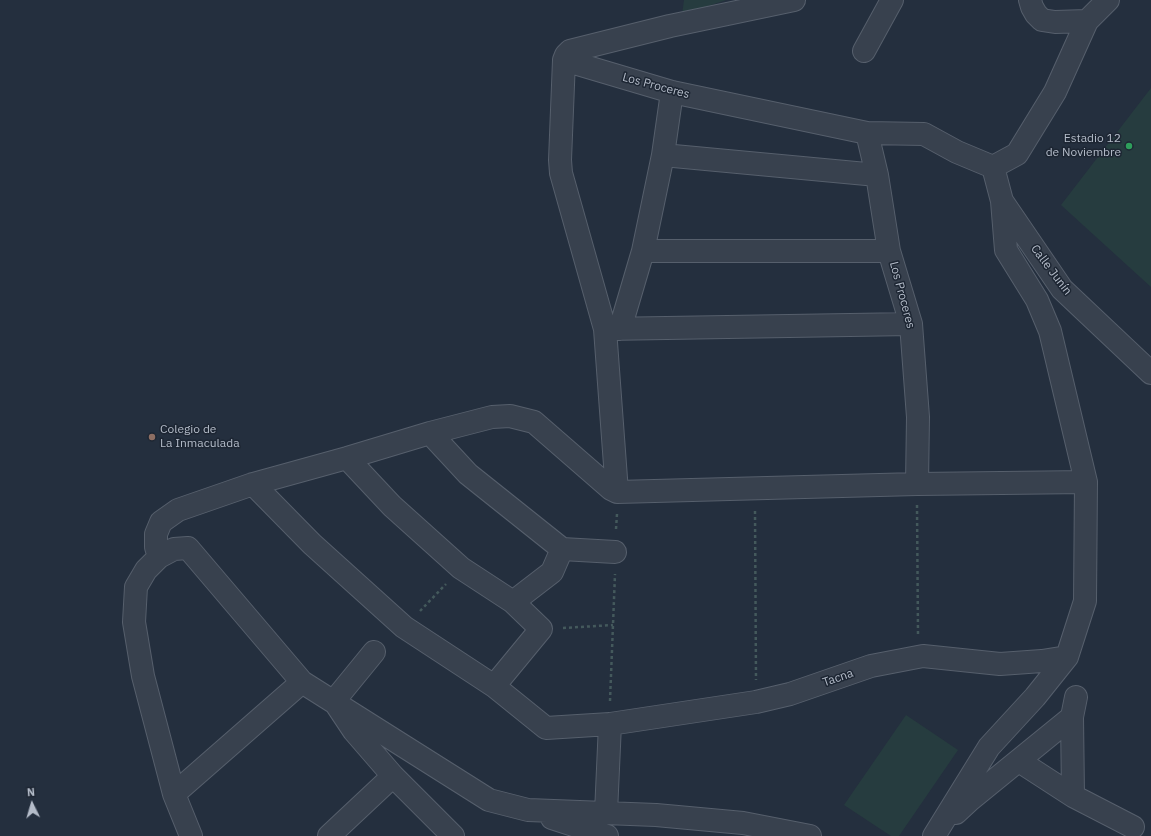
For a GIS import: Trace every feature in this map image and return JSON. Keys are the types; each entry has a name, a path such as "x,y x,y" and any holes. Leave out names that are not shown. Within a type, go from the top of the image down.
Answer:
{"street":[{"path":"618,492 613,329 561,173 560,160 564,60 570,51 593,45 670,26 794,0"},
{"path":"864,51 892,0"},
{"path":"1030,0 1036,14 1042,20 1054,22 1087,21"},
{"path":"993,167 1017,154 1054,92 1087,21 1108,0"},
{"name":"Los Proceres","path":"564,60 672,92 867,133 924,134 957,152 993,167"},
{"path":"613,329 643,251 663,155 672,92"},
{"name":"Los Proceres","path":"867,133 877,176 889,251 911,324 918,417 917,484"},
{"path":"663,155 877,176"},
{"name":"Calle Junín","path":"993,167 1002,201 1062,289 1151,373"},
{"path":"936,833 989,747 1035,697 1067,657 1085,601 1086,482 1050,331 1037,300 1006,250 1002,201"},
{"path":"643,251 889,251"},
{"path":"613,329 911,324"},
{"path":"159,557 156,547 156,534 161,522 178,510 253,484 430,433 492,417 510,416 534,422 612,490 618,492 917,484 1086,482"},
{"path":"430,433 468,474 562,549 616,552"},
{"path":"347,458 392,506 461,568 514,602 540,630 494,686"},
{"name":"Tacna","path":"253,484 312,544 404,628 494,686 546,728 610,724 756,702 790,694 871,666 923,656 1000,664 1042,661 1067,657"},
{"path":"191,836 174,794 143,676 134,622 136,587 146,570 159,557 174,549 188,548 302,682 488,800 528,810 607,836"},
{"path":"514,602 552,572 562,549"},
{"path":"334,701 374,652"},
{"path":"174,794 302,682"},
{"path":"334,701 354,731 394,776 453,836"},
{"path":"936,833 970,800 1019,761 1074,707 1073,796"},
{"path":"606,813 610,724"},
{"path":"1019,761 1073,796 1133,827"},
{"path":"329,836 394,776"},
{"path":"528,810 656,815 743,823 810,836"}],"path":[{"path":"917,484 918,657"},
{"path":"755,488 756,702"},
{"path":"610,724 618,492"},
{"path":"540,630 613,625"}],"green space":[{"path":"684,0 726,0 682,15"},
{"name":"Estadio 12 de Noviembre","path":"1151,88 1151,287 1061,205"},
{"path":"906,715 958,750 899,836 891,836 844,805"}],"place":[{"name":"Estadio 12 de Noviembre","path":"1129,146"},
{"name":"Colegio de La Inmaculada","path":"152,437"}]}
